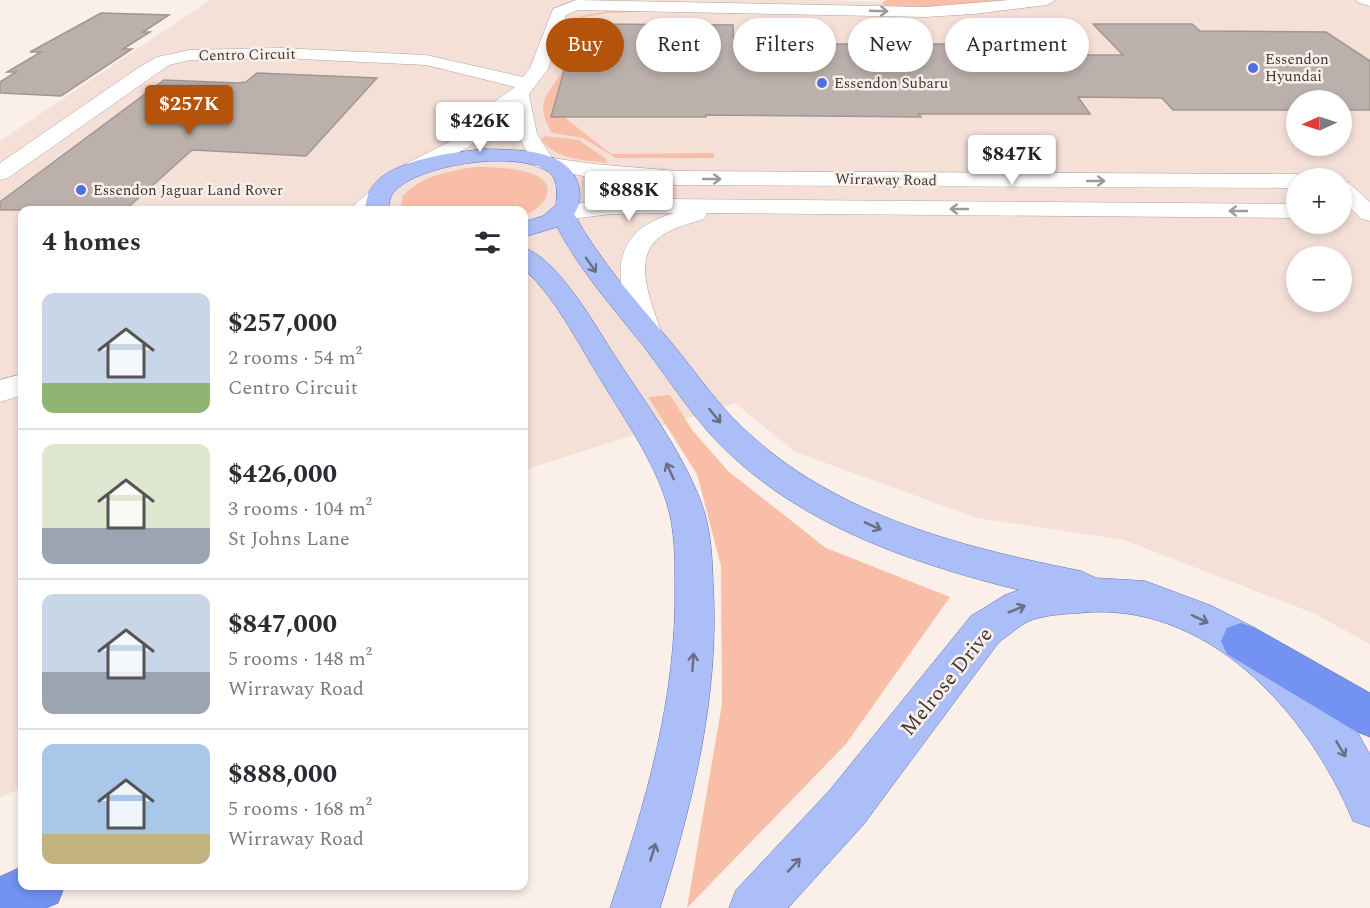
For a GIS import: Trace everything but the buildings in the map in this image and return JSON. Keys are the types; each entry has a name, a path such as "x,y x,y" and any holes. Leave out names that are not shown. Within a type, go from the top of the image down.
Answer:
{"highway":[{"path":"1241,641 1370,716"},
{"path":"0,903 29,890"}],"main road":[{"path":"371,206 388,182 415,168 439,162 479,157 516,157 547,163 560,171 566,183 569,198 563,213 551,221 528,229"},
{"path":"563,213 574,238 596,271 723,426 762,462 811,496 890,534 953,557 1041,579 1145,598"},
{"path":"528,260 548,279 583,328 668,466 684,504 693,546 696,594 693,669 673,773 654,851 635,908"},
{"name":"Melrose Drive","path":"754,908 846,808 985,629 1019,607 1050,599 1099,594 1145,598 1198,618 1241,641 1288,681 1310,705 1338,742 1370,804"}],"street":[{"path":"415,168 462,143 494,111 523,89 539,69 559,12 568,7 607,3 925,12 995,7 1047,0"},
{"path":"1364,0 1370,1"},
{"name":"Centro Circuit","path":"0,173 144,72 157,64 182,57 263,53 401,58 459,66 523,89"},
{"path":"523,89 527,134 547,163"},
{"name":"Wirraway Road","path":"547,163 604,173 677,178 1286,181"},
{"path":"987,181 1000,209"},
{"path":"1352,190 1369,212"},
{"name":"Wirraway Road","path":"563,213 644,206 1286,211"},
{"name":"Wirraway Road","path":"648,334 637,298 633,271 634,255 641,240 651,230 670,220 700,213 748,207"},
{"path":"1352,212 1369,212"},
{"path":"0,391 18,385"}],"shaded area":[{"path":"210,0 820,0 882,2 886,8 1020,0 1370,0 1370,644 1313,613 1124,540 977,518 795,452 735,403 528,469 528,206 18,206 18,790 0,797 0,141"},
{"path":"887,0 1020,0 955,7 886,8 882,2"},
{"path":"607,11 654,11 606,13 577,18"},
{"path":"564,72 551,117 564,117 611,154 714,153 714,158 616,158 583,138 552,133 546,122 543,105"},
{"path":"545,136 579,140 606,159 607,163 562,155 547,146 541,139"},
{"path":"475,167 520,170 541,178 547,185 547,194 538,207 528,213 528,206 401,206 402,197 409,190 426,179"},
{"path":"670,395 693,431 728,471 826,548 950,597 846,744 687,908 722,704 721,566 697,474 648,397"}],"place":[{"name":"Essendon Hyundai","path":"1253,68"},
{"name":"Essendon Subaru","path":"822,83"},
{"name":"Essendon Jaguar Land Rover","path":"81,190"}]}
